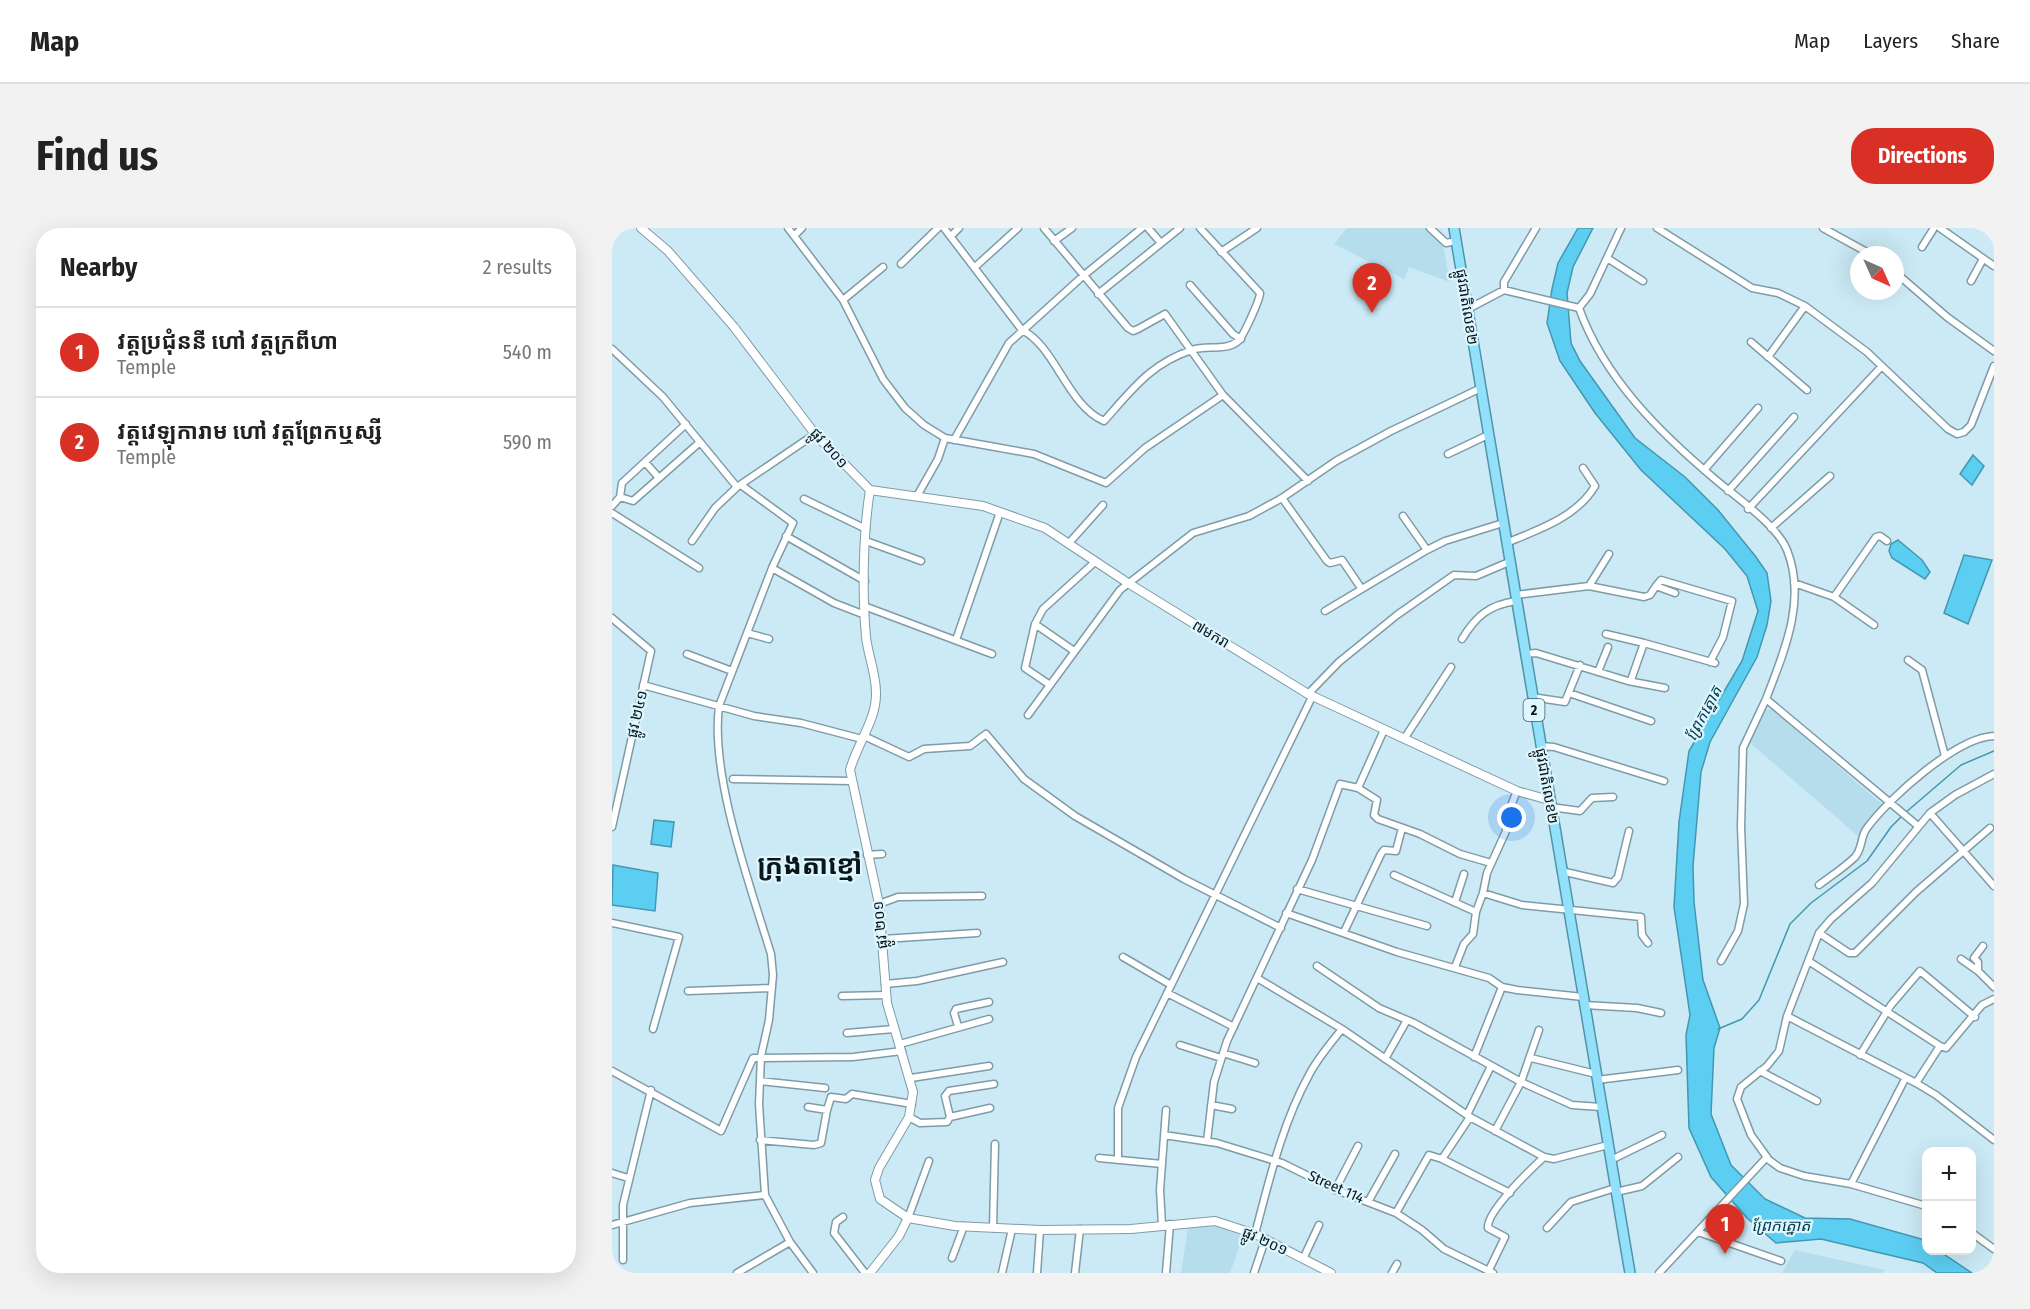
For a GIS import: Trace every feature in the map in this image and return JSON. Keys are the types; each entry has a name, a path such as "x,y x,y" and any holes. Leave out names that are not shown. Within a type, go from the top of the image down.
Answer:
{"highway":[{"name":"ផ្លូវជាតិលេខ២","path":"1454,228 1630,1273"}],"street":[{"name":"ផ្លូវ ២០១","path":"640,228 668,250 734,327 815,434 870,490 866,529 864,610 876,691 875,707 850,770 879,904 886,995 894,1029 911,1078 912,1104 909,1117 879,1168 876,1180 880,1199 908,1218 993,1228 1131,1229 1215,1221 1255,1234 1331,1273"},
{"path":"788,228 843,300 883,379 905,408 924,425 945,438 1034,454 1106,483 1145,448 1223,395"},
{"path":"794,236 802,228"},
{"path":"901,264 938,228"},
{"path":"944,228 1022,330 1030,334 1077,396 1101,420 1107,418 1127,392 1147,375 1192,350 1230,345 1241,339 1260,293 1200,228"},
{"path":"951,236 959,228"},
{"path":"975,267 1018,228"},
{"path":"1044,228 1098,294 1133,331 1165,314 1223,395 1308,481"},
{"path":"1054,241 1072,228"},
{"path":"954,440 1009,343 1083,276 1142,228"},
{"path":"1148,228 1161,243"},
{"path":"1098,294 1180,228"},
{"path":"1221,252 1257,228"},
{"path":"1430,228 1446,243 1456,241"},
{"path":"1504,290 1504,282 1536,228"},
{"path":"1468,309 1504,290 1576,308 1585,302 1621,228"},
{"path":"1657,228 1752,288 1778,293 1805,306 1882,366 1948,429 1957,434 1964,432 1971,425 1994,366"},
{"path":"1823,228 1856,246"},
{"path":"1922,247 1934,228"},
{"path":"1940,228 1994,266"},
{"path":"1607,258 1643,281"},
{"path":"1971,281 1983,259"},
{"path":"843,300 883,267"},
{"path":"1904,280 1947,317 1994,351"},
{"path":"1190,285 1233,334 1241,339"},
{"path":"1768,357 1805,306"},
{"path":"1576,308 1601,358 1620,384 1704,471 1771,528 1787,550 1794,583 1792,626 1766,699 1743,748 1741,827 1744,904 1738,931 1721,961"},
{"path":"1751,342 1807,390"},
{"path":"612,349 663,397 739,486 793,523 772,568 718,706 717,746 732,819 771,954 772,988 761,1056 760,1081 760,1140 765,1195 790,1242 813,1273"},
{"path":"1748,509 1882,366"},
{"path":"1028,715 1074,651 1128,583 1193,533 1231,523 1282,498 1336,461 1391,430 1481,388"},
{"path":"1704,471 1758,408"},
{"path":"1728,491 1794,417"},
{"path":"612,506 620,496 622,483 686,424"},
{"path":"692,541 715,508 739,486 815,434"},
{"path":"1448,454 1488,435"},
{"path":"917,495 938,459 945,438"},
{"path":"620,496 633,501 700,442"},
{"path":"645,462 659,478"},
{"path":"1506,543 1542,529 1579,505 1595,486 1584,468"},
{"path":"1771,528 1830,476"},
{"name":"៧មករា","path":"870,490 917,495 1000,512 1045,528 1128,583 1310,695 1517,791 1550,804"},
{"path":"1282,498 1327,561 1330,563 1342,560 1361,588"},
{"path":"804,499 866,529"},
{"path":"1069,543 1103,505"},
{"path":"956,640 1000,512"},
{"path":"612,513 699,568"},
{"path":"1403,516 1427,550"},
{"path":"1325,611 1445,541 1503,522"},
{"path":"786,536 866,581"},
{"path":"1834,597 1876,537 1880,536 1887,541"},
{"path":"866,541 921,561"},
{"path":"1589,586 1608,554"},
{"path":"1050,685 1025,668 1035,624 1040,613 1050,601 1096,561"},
{"path":"1118,1160 1118,1108 1136,1057 1216,896 1310,695 1347,656 1397,615 1454,575 1459,573 1467,578 1476,576 1509,562"},
{"path":"772,568 834,603 864,610 992,654"},
{"path":"1462,639 1477,617 1487,609 1515,598 1589,586 1644,597 1650,595 1661,580 1732,601 1723,637 1712,663 1606,634"},
{"path":"1794,583 1834,597 1874,625"},
{"path":"1656,586 1675,593"},
{"name":"ផ្លូវ ២៤១","path":"612,618 651,651 612,824"},
{"path":"1035,624 1074,651"},
{"path":"747,633 769,639"},
{"path":"1628,681 1631,680 1644,643"},
{"path":"1598,672 1608,647"},
{"path":"1525,654 1536,653 1628,681 1665,688"},
{"path":"687,654 732,671"},
{"path":"1908,660 1922,670 1945,756"},
{"path":"1532,697 1565,702 1580,665"},
{"path":"1404,739 1451,667"},
{"path":"643,685 754,716 801,723 863,737 909,757 924,749 970,746 986,734 1011,766 1039,791 1093,827 1216,896 1281,928"},
{"path":"1569,693 1651,721"},
{"path":"1766,699 1918,826"},
{"path":"1358,788 1384,730"},
{"path":"1819,885 1855,856 1862,846 1866,828 1945,756 1976,737 1994,736"},
{"path":"1540,746 1554,747 1664,781"},
{"path":"1922,1205 1851,1184 1804,1176 1780,1168 1767,1157 1751,1135 1737,1100 1741,1087 1779,1051 1787,1016 1810,962 1819,933 1830,919 1872,883 1930,813 1955,795 1994,774"},
{"path":"733,780 852,781"},
{"path":"1207,1141 1211,1106 1222,1056 1324,831 1340,784 1358,788 1378,802 1374,815 1376,818 1460,854 1491,863"},
{"path":"1455,966 1464,944 1473,934 1476,912 1491,863 1506,831 1506,818 1517,791"},
{"path":"1550,804 1580,811 1592,798 1613,797"},
{"path":"1930,813 1994,886"},
{"path":"1344,932 1383,851 1396,850 1402,828"},
{"path":"1819,933 1849,953 1855,953 1899,907 1963,849 1990,828"},
{"path":"1561,871 1613,883 1618,877 1629,831"},
{"path":"867,855 882,854"},
{"path":"1455,902 1464,874"},
{"path":"1395,875 1476,912"},
{"path":"1297,889 1427,926"},
{"path":"1483,892 1522,905 1641,917 1642,935 1648,943"},
{"path":"879,904 898,897 982,896"},
{"path":"1287,913 1397,952 1455,966 1489,978 1502,987 1661,1013"},
{"path":"612,923 679,937 653,1029"},
{"path":"882,939 977,933"},
{"path":"1978,972 1978,962 1974,958 1983,946"},
{"path":"1123,957 1171,985"},
{"path":"1961,959 1994,987"},
{"path":"885,984 917,981 1003,962"},
{"path":"1810,962 1946,1048 1982,1005 1994,999"},
{"path":"1317,966 1379,1008 1407,1020 1521,1082 1572,1106 1601,1107"},
{"path":"1860,1055 1889,1012 1891,1005 1920,971 1974,1017"},
{"path":"1257,978 1341,1029 1468,1116 1544,1157 1554,1159 1608,1146"},
{"path":"1474,1057 1502,987"},
{"path":"688,991 772,988"},
{"path":"1167,993 1234,1027"},
{"path":"842,996 886,995"},
{"path":"958,1026 954,1013 956,1009 989,1002"},
{"path":"1787,1016 1916,1083 1936,1095 1994,1140"},
{"path":"612,1071 651,1090 721,1131 751,1060 761,1056 853,1057 901,1048 958,1026 989,1019"},
{"path":"1384,1059 1407,1020"},
{"path":"847,1033 894,1029"},
{"path":"1255,1234 1275,1160 1310,1073 1341,1029"},
{"path":"1495,1131 1521,1082 1539,1030"},
{"path":"1180,1045 1255,1063"},
{"path":"1916,1083 1940,1046"},
{"path":"1531,1058 1596,1077 1678,1070"},
{"path":"911,1078 989,1066"},
{"path":"1442,1159 1468,1116 1491,1066"},
{"path":"1760,1071 1817,1101"},
{"path":"1851,1184 1905,1079"},
{"path":"760,1081 825,1088"},
{"path":"950,1117 945,1095 949,1091 994,1084"},
{"path":"623,1260 623,1205 651,1090"},
{"path":"760,1140 821,1143 831,1097 846,1099 852,1094 912,1104"},
{"path":"1211,1106 1232,1109"},
{"path":"808,1107 827,1110"},
{"path":"909,1117 920,1123 947,1122 950,1117 990,1108"},
{"path":"1166,1110 1162,1164 1166,1273"},
{"name":"Street 114","path":"1164,1135 1207,1141 1275,1160 1335,1190 1396,1213 1422,1230 1443,1249 1491,1272"},
{"path":"1611,1160 1662,1135"},
{"path":"993,1228 995,1144"},
{"path":"1335,1190 1358,1146"},
{"path":"1368,1202 1395,1154"},
{"path":"1396,1213 1429,1155 1510,1192"},
{"path":"1491,1272 1505,1237 1487,1225 1510,1192 1544,1157"},
{"path":"1547,1228 1571,1202 1616,1190 1642,1186 1678,1157"},
{"path":"1659,1273 1767,1157"},
{"path":"1099,1158 1162,1164"},
{"path":"843,1217 836,1222 834,1233 867,1273 899,1236 929,1161"},
{"path":"612,1173 628,1178"},
{"path":"612,1226 690,1203 765,1195"},
{"path":"1303,1259 1319,1225"},
{"path":"952,1258 964,1226"},
{"path":"1002,1273 1012,1229"},
{"path":"1075,1273 1080,1229"},
{"path":"1037,1273 1040,1230"},
{"path":"1698,1232 1781,1261"},
{"path":"1976,1236 1994,1249"},
{"path":"1254,1273 1265,1240"},
{"path":"737,1273 790,1242"},
{"path":"1392,1273 1398,1264"}],"shaded area":[{"path":"1347,228 1425,228 1443,245 1450,282 1409,267 1404,279 1334,244"},
{"path":"1771,709 1883,805 1883,808 1858,836 1750,743 1765,710"},
{"path":"1214,1226 1243,1236 1230,1273 1181,1273 1188,1228"},
{"path":"1795,1250 1885,1270 1882,1273 1782,1273"}],"water":[{"name":"ព្រែកត្នោត","path":"1578,228 1593,228 1573,267 1567,293 1571,343 1580,361 1635,438 1685,477 1718,510 1767,573 1771,601 1767,625 1757,657 1710,742 1701,772 1693,866 1694,902 1703,980 1720,1028 1714,1048 1711,1114 1731,1165 1765,1199 1805,1218 1850,1219 1922,1239 1922,1255 1945,1255 1972,1273 1937,1273 1923,1263 1821,1239 1776,1243 1747,1218 1711,1177 1689,1128 1686,1035 1690,1015 1674,907 1679,822 1689,751 1742,661 1758,611 1747,576 1725,549 1641,470 1595,413 1560,361 1547,323 1558,263"},
{"path":"1973,455 1984,466 1972,485 1960,474"},
{"path":"1898,540 1922,560 1930,572 1925,579 1892,558 1889,551 1891,544"},
{"path":"1964,555 1992,560 1968,624 1944,613"},
{"path":"654,820 674,822 671,847 651,844"},
{"path":"613,865 658,873 655,911 612,905"}],"waterway":[{"path":"1905,813 1961,765 1994,751"},
{"path":"1718,1029 1742,1019 1759,1000 1790,924 1811,903 1867,861 1901,817"}],"place":[{"name":"វត្តវេឡុការាម ហៅ វត្តព្រែកឬស្សី","path":"1372,313"},
{"name":"វត្តប្រជុំននី ហៅ វត្តក្រពីហា","path":"1725,1254"}],"district":[{"name":"ក្រុងតាខ្មៅ","path":"810,865"}]}
